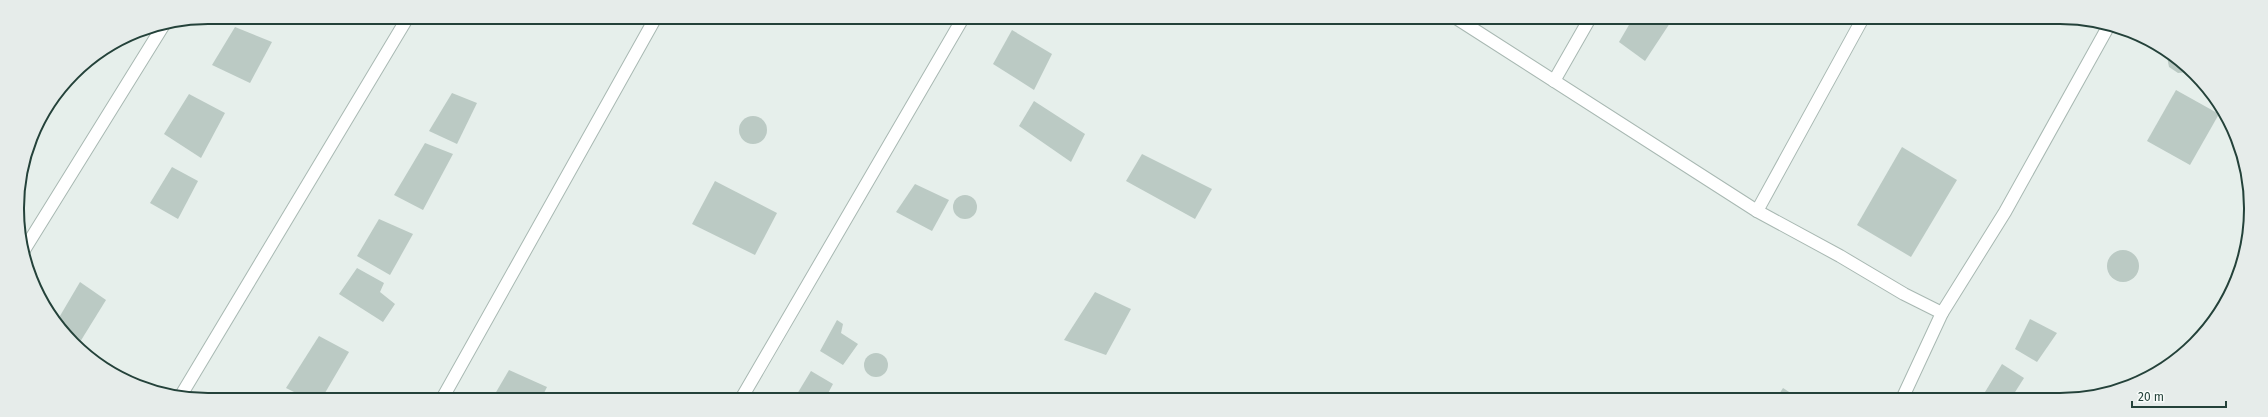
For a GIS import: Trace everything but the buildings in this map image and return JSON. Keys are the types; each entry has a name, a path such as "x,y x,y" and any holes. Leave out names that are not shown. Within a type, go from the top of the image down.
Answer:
{"street":[{"path":"184,391 404,24"},
{"path":"445,393 652,24"},
{"path":"744,393 960,24"},
{"path":"1465,24 1757,211 1840,256 1904,294 1942,313"},
{"path":"1554,81 1587,24"},
{"path":"1757,211 1860,24"},
{"path":"28,244 160,30"},
{"path":"1905,393 1942,313 2005,212 2106,30"}]}
